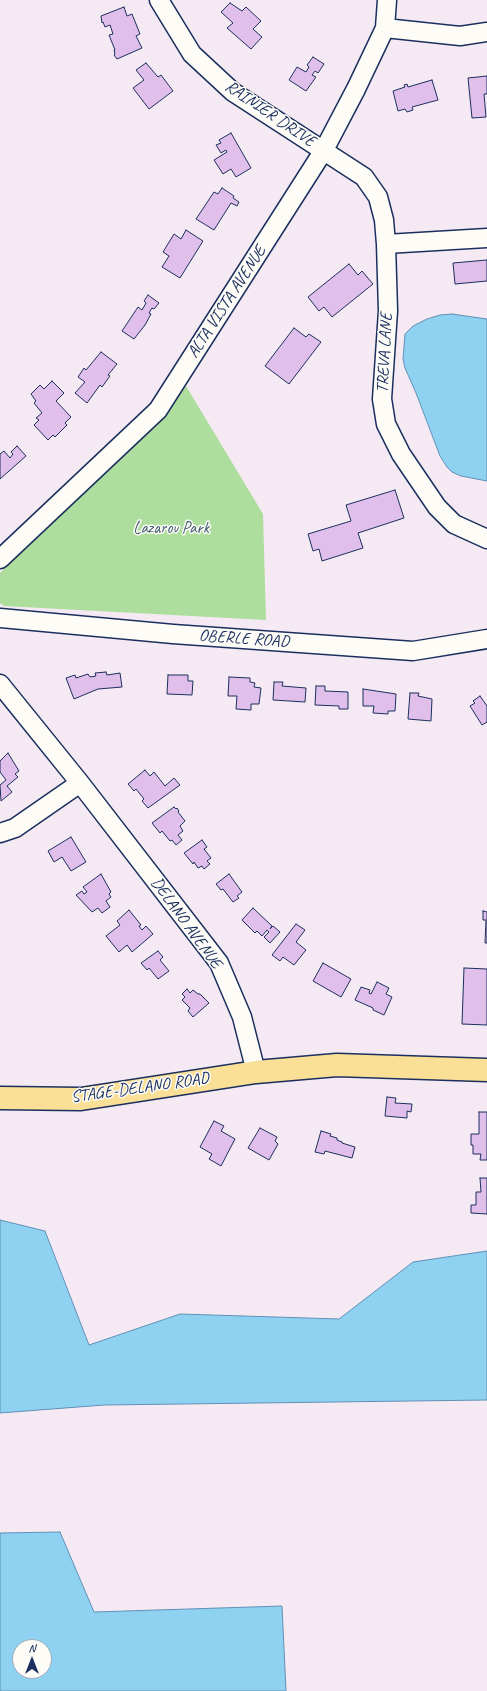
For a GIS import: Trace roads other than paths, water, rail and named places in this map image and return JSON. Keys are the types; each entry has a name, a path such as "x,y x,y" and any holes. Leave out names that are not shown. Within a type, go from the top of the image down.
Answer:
{"main road":[{"path":"256,1072 337,1065 487,1070"},
{"name":"STAGE-DELANO ROAD","path":"0,1098 80,1099 256,1072"}],"street":[{"name":"RAINIER DRIVE","path":"159,0 192,54 233,92 324,150"},
{"name":"ALTA VISTA AVENUE","path":"0,558 158,410 324,150 385,28 387,0"},
{"path":"385,28 460,36 487,32"},
{"name":"TREVA LANE","path":"324,150 364,178 378,197 384,220 388,311 382,400 386,424 401,454 437,507 454,524 487,539"},
{"path":"386,244 487,238"},
{"name":"OBERLE ROAD","path":"0,618 173,634 413,651 487,639"},
{"name":"DELANO AVENUE","path":"0,684 80,783 218,963 242,1017 256,1072"},
{"path":"0,833 15,828 80,783"}],"water":[{"path":"452,314 487,319 487,481 461,476 452,472 447,467 440,456 405,368 403,359 405,334 413,326 427,319 440,315"},
{"path":"0,1220 45,1231 89,1345 180,1314 339,1319 413,1262 487,1251 487,1400 104,1405 0,1413"},
{"path":"60,1532 94,1612 282,1606 286,1691 0,1691 0,1533"}],"park label":[{"name":"Lazarov Park","path":"171,529"}]}
